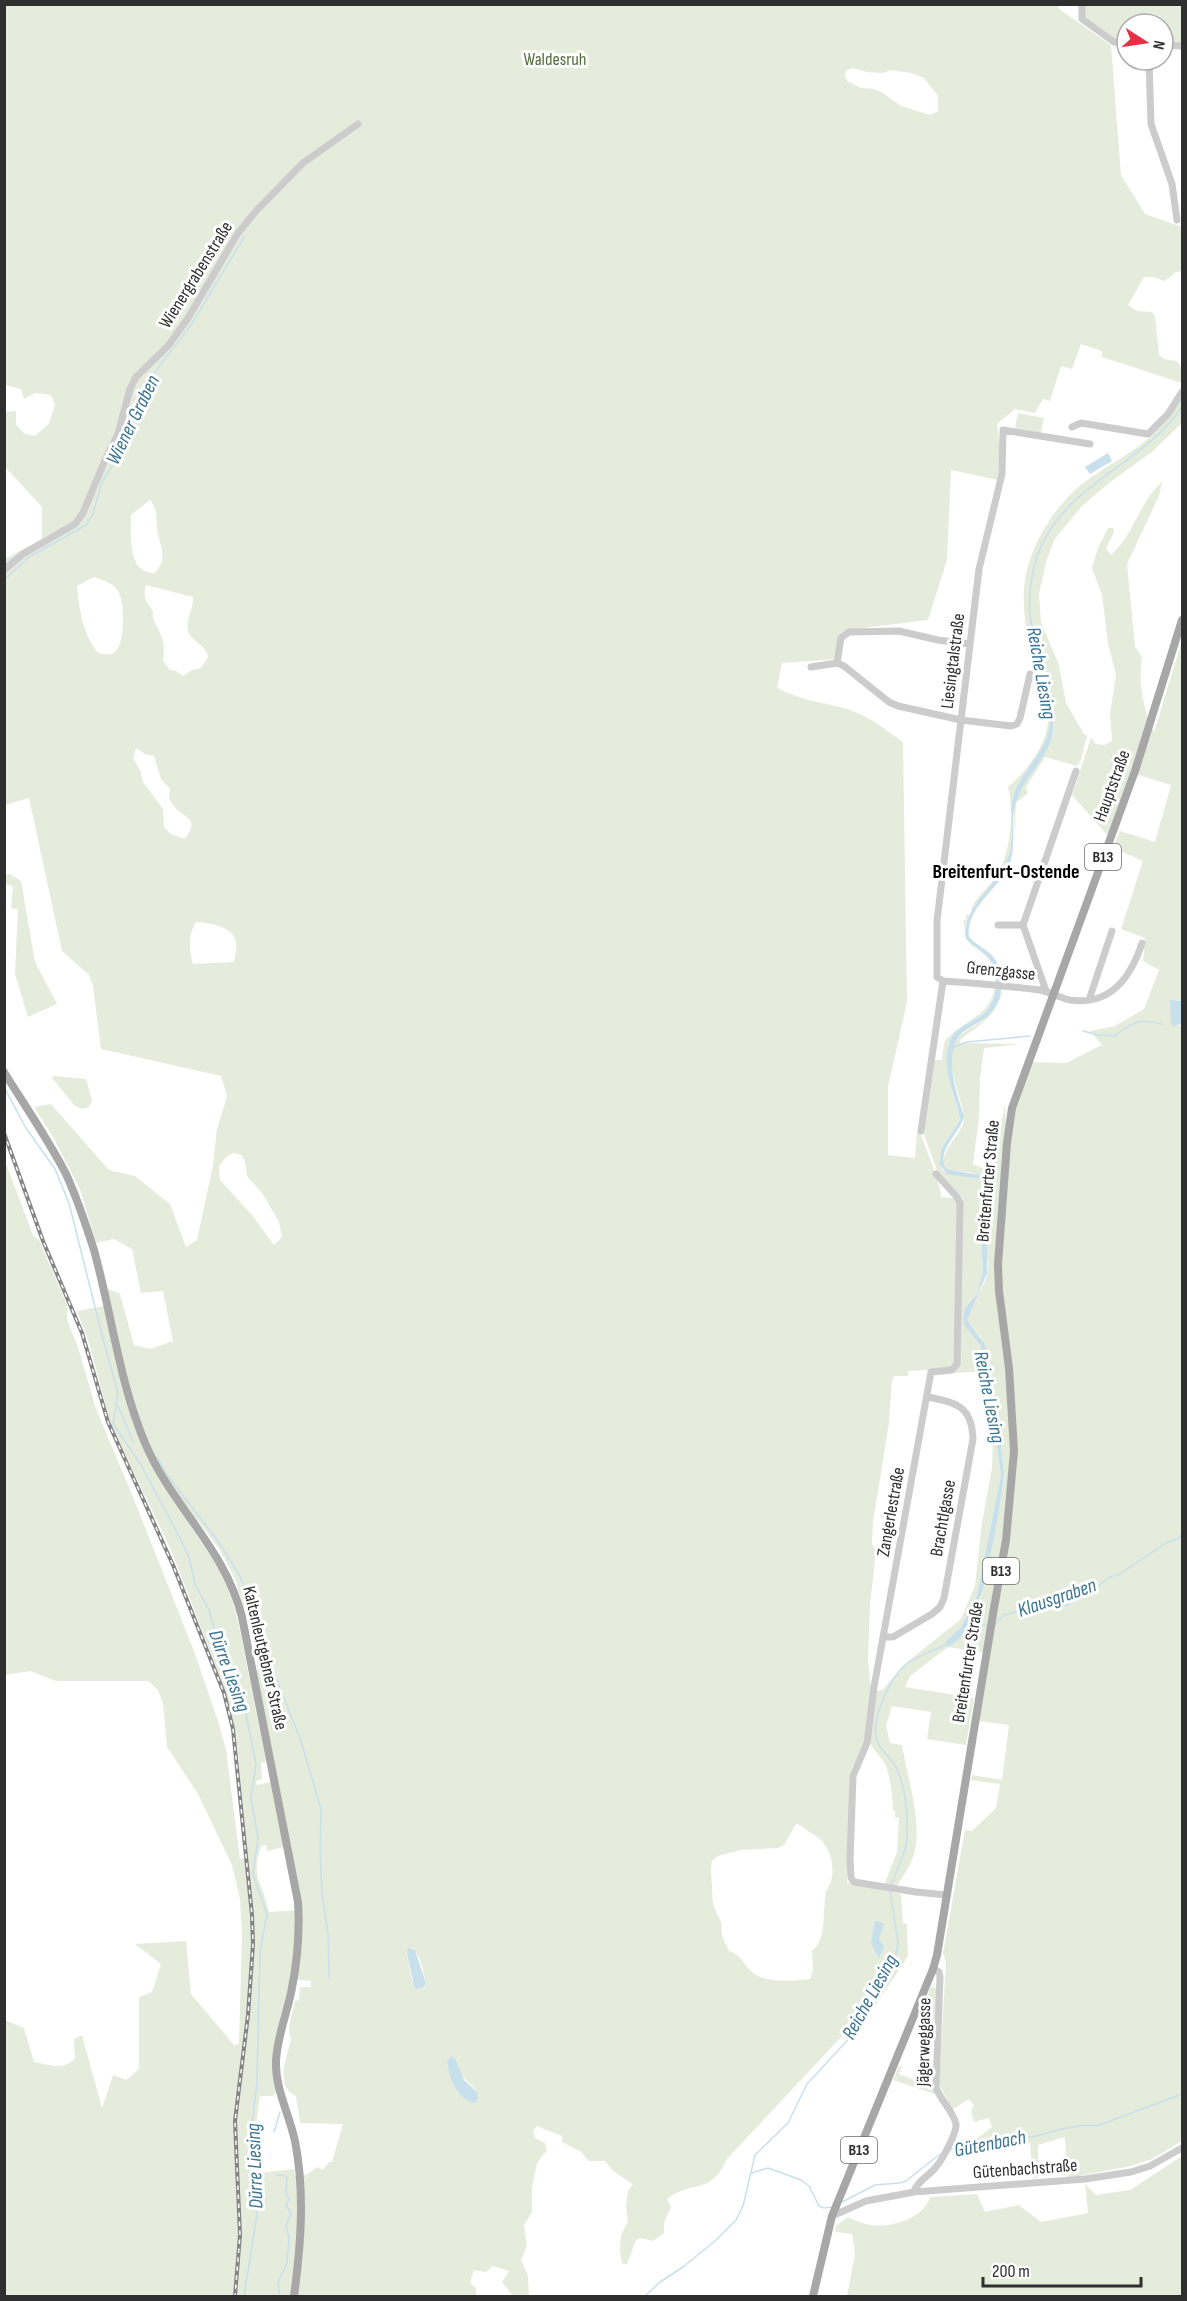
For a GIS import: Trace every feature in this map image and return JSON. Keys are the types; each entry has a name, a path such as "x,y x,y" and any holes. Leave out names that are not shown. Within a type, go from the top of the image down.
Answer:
{"main road":[{"name":"Hauptstraße","path":"1036,1043 1050,993 1135,771 1182,620"},
{"name":"Breitenfurter Straße","path":"833,2214 933,1969 947,1895 1006,1540 1013,1434 1009,1368 999,1291 998,1251 1009,1120 1036,1043"},
{"name":"Kaltenleutgebner Straße","path":"4,1072 63,1168 75,1195 97,1261 126,1390 146,1445 172,1492 222,1564 239,1606 293,1870 297,1902 298,1930 293,1982 278,2042 276,2060 278,2085 294,2139 300,2182 300,2236 294,2296"},
{"name":"B13","path":"813,2296 833,2214"}],"street":[{"path":"1082,4 1082,20 1115,42"},
{"path":"1149,72 1151,124 1172,184 1177,220"},
{"name":"Wienergrabenstraße","path":"4,570 23,554 75,524 83,513 118,434 130,389 136,377 168,346 188,318 238,232 303,164 358,124"},
{"path":"1072,427 1081,423 1148,434 1167,414 1182,392"},
{"name":"Liesingtalstraße","path":"943,981 937,977 936,968 937,921 979,569 1002,474 1004,430 1090,444"},
{"path":"837,663 841,638 849,632 899,631 969,644"},
{"path":"811,667 837,663 844,666 889,702 961,720 1011,726 1017,723 1030,674"},
{"path":"1076,771 1023,925 1050,993 1074,1000 1102,997 1121,984 1134,965 1142,943"},
{"path":"998,925 1023,925"},
{"path":"1089,1000 1112,932"},
{"path":"921,1131 943,981"},
{"name":"Grenzgasse","path":"943,981 1005,986 1050,993"},
{"name":"Zangerlestraße","path":"936,1174 960,1203 957,1359 954,1370 931,1372 868,1721 867,1743 853,1776 850,1859 852,1881 898,1890 947,1895"},
{"name":"Brachtlgasse","path":"884,1637 894,1637 940,1607 944,1598 973,1439 973,1425 967,1412 958,1405 927,1397"},
{"name":"Jägerweggasse","path":"914,2192 942,2158 956,2127 955,2120 938,2094 936,2086 940,1976 939,1972 933,1969"},
{"name":"Gütenbachstraße","path":"833,2214 866,2201 914,2192 1085,2179 1118,2174 1150,2166 1182,2148"}],"green space":[{"name":"Waldesruh","path":"4,5 1058,5 1059,9 1111,45 1121,175 1145,214 1182,227 1182,271 1176,272 1165,281 1144,277 1128,305 1137,311 1152,312 1155,316 1159,355 1164,359 1177,361 1182,369 1182,383 1102,357 1102,351 1081,344 1072,369 1061,366 1050,401 1043,399 1035,413 1015,409 997,424 1000,446 998,480 951,470 947,560 928,620 846,630 840,636 836,659 782,663 777,688 804,699 840,707 864,716 903,742 907,1002 888,1087 888,1155 915,1158 917,1133 920,1133 941,1197 954,1198 957,1203 955,1361 949,1369 908,1371 908,1376 894,1376 892,1381 889,1423 873,1522 872,1544 876,1551 870,1605 868,1659 871,1691 865,1741 850,1776 847,1882 901,1894 903,1923 907,1924 908,1956 856,2035 842,2036 727,2159 721,2171 714,2178 708,2183 677,2193 667,2199 671,2207 664,2223 664,2233 653,2241 640,2238 636,2240 627,2264 622,2264 621,2235 628,2221 626,2206 628,2191 633,2184 613,2171 605,2161 589,2161 581,2152 562,2142 562,2136 537,2126 533,2131 535,2138 545,2143 547,2150 537,2163 532,2188 532,2212 524,2225 527,2245 521,2260 528,2276 529,2296 513,2296 502,2282 509,2271 493,2266 486,2272 474,2270 470,2283 476,2288 476,2296 5,2296 5,2020 24,2028 34,2062 56,2066 66,2065 75,2058 74,2039 82,2035 102,2108 113,2075 126,2080 139,2069 139,1997 152,1992 161,1964 135,1944 186,1941 191,1994 234,2045 239,2044 242,1933 240,1899 232,1865 198,1794 167,1747 163,1704 158,1690 148,1681 56,1681 30,1671 5,1675 5,1161 33,1235 39,1240 67,1305 67,1320 78,1347 96,1409 194,1651 226,1750 240,1859 248,1858 236,1733 224,1687 171,1550 111,1425 89,1343 77,1311 109,1305 106,1288 120,1294 134,1345 150,1349 173,1341 163,1291 141,1293 132,1249 114,1239 96,1243 80,1189 53,1137 34,1107 51,1104 109,1170 135,1176 170,1204 186,1247 197,1240 213,1165 217,1129 227,1096 221,1076 101,1049 93,986 89,975 62,951 29,798 5,805 5,559 42,539 42,507 6,468 5,412 16,411 16,425 25,434 35,436 49,424 55,404 51,395 35,393 24,399 21,389 6,385","holes":["852,68 867,72 882,73 891,70 911,73 924,78 938,96 938,111 930,115 901,106 883,93 874,89 861,88 847,81 846,71","150,500 156,511 162,550 162,561 155,573 146,572 139,567 132,552 131,515","94,577 116,588 122,603 123,622 119,647 114,653 98,653 85,630 77,586","146,585 193,597 187,627 192,638 207,653 208,657 201,668 192,670 183,676 170,670 163,661 162,638 145,596","136,748 145,754 154,756 161,779 170,789 169,799 191,823 191,829 185,839 171,834 164,827 163,809 143,782 141,772 133,758","196,922 226,929 231,932 236,942 234,962 193,964 190,937","234,1153 241,1155 245,1161 247,1176 262,1193 279,1222 282,1237 274,1245 252,1215 220,1180 219,1166 227,1156","198,1521 220,1550 235,1579 267,1665 255,1671 299,1910 269,1912 257,1874 261,1846 266,1845 267,1851 284,1847 271,1782 257,1785 256,1781 262,1779 261,1763 266,1761 238,1621 229,1588 191,1527","796,1824 817,1837 826,1847 831,1860 832,1874 825,1896 822,1934 812,1951 813,1970 810,1979 780,1980 758,1976 738,1956 729,1951 722,1936 721,1922 713,1905 711,1869 712,1861 718,1856 741,1850 778,1848 784,1845","413,1948 420,1959 426,1983 424,1988 418,1989 412,1980 407,1954","292,1979 311,1981 311,1987 300,1987 299,2000 295,2001 284,2079 289,2092 296,2096 300,2123 343,2124 332,2162 329,2162 323,2170 317,2167 306,2175 295,2176 294,2169 258,2173 257,2118 260,2096 273,2096 276,2093 274,2068","449,2057 456,2060 462,2076 479,2096 458,2091 447,2065"]},
{"path":"1085,5 1182,5 1182,43 1175,43 1175,12 1115,12 1115,39 1083,17"},
{"path":"1182,395 1182,423 1153,451 1082,506 1054,540 1046,562 1039,594 1041,622 1059,665 1066,703 1087,736 1081,760 1077,766 1045,757 1026,787 1028,793 1016,803 1013,853 1014,812 1011,812 1008,787 1037,754 1048,723 1047,704 1031,652 1024,613 1024,587 1029,562 1046,525 1062,503 1090,479 1152,435","holes":["1029,614 1031,614 1053,707 1052,737 1049,701 1032,639"]},
{"path":"1018,413 1044,418 1041,433 1015,428"},
{"path":"1162,482 1159,496 1127,564 1135,647 1142,657 1142,696 1154,732 1182,641 1182,1001 1171,1000 1179,1026 1182,1025 1182,2141 1152,2159 1131,2166 1068,2178 1065,2137 1038,2145 1038,2178 1033,2178 1030,2143 955,2152 959,2145 976,2139 992,2127 989,2118 974,2122 971,2110 974,2106 969,2099 952,2110 939,2083 946,1963 943,1953 965,1830 972,1831 996,1808 1000,1784 971,1780 972,1775 1002,1780 1009,1725 978,1721 988,1653 948,1647 910,1676 905,1687 974,1698 966,1745 927,1739 931,1712 892,1706 886,1726 890,1743 902,1745 914,1801 917,1831 913,1857 897,1886 885,1883 897,1852 899,1818 895,1817 895,1811 893,1811 886,1766 870,1742 870,1724 876,1691 882,1690 906,1663 961,1619 975,1586 982,1523 992,1468 993,1436 976,1372 950,1373 957,1370 959,1364 963,1201 962,1197 938,1173 924,1135 935,1060 942,1060 946,1040 955,1031 986,1007 995,983 995,972 986,958 991,963 995,971 996,977 996,983 992,1001 981,1015 954,1033 949,1042 946,1060 960,1120 940,1157 939,1164 944,1172 980,1179 985,1184 988,1198 981,1236 983,1272 977,1294 968,1304 964,1314 970,1332 981,1346 982,1379 994,1426 1001,1475 977,1595 961,1627 946,1641 960,1638 979,1602 986,1579 999,1512 1004,1473 998,1420 987,1385 987,1359 981,1338 967,1320 987,1273 985,1229 991,1206 991,1191 988,1184 978,1175 945,1169 943,1164 946,1151 963,1125 964,1119 953,1075 952,1055 957,1039 991,1013 1003,990 1000,999 992,1013 959,1043 1021,1044 984,1048 973,1164 991,1172 1005,1105 1006,1125 1032,1062 1066,1063 1102,1045 1090,1031 1115,1026 1144,1009 1159,970 1143,961 1145,938 1121,929 1143,861 1113,848 1120,831 1155,842 1171,785 1135,774 1107,835 1072,795 1091,738 1096,744 1105,745 1112,741 1110,714 1116,675 1108,643 1102,595 1092,568 1098,548 1108,528 1113,528 1114,532 1106,548 1111,555 1125,538 1154,490","holes":["1079,1586 1095,1593 1066,1606 1059,1591"]},
{"path":"1011,823 1010,853 998,877 970,914 976,901 993,881 1004,861"},
{"path":"10,874 21,881 35,962 57,1004 28,1017 15,974 18,909 11,908 13,886 5,884 5,875"},
{"path":"966,915 970,915 964,929"},
{"path":"54,1076 86,1079 92,1100 89,1107 82,1109 75,1106 52,1078"},
{"path":"931,1987 937,1988 936,2020 931,2019 933,2011 926,2008 920,2023 917,2022"},
{"path":"899,2066 902,2066 899,2074 914,2080 918,2073 923,2074 920,2081 934,2087 935,2094 893,2080"},
{"path":"1182,2156 1182,2296 847,2296 855,2254 852,2234 836,2232 835,2227 848,2217 867,2224 888,2225 914,2216 921,2211 930,2197 977,2194 985,2212 1019,2205 1041,2222 1088,2213 1085,2184 1096,2195 1130,2190"}],"water":[{"path":"1108,453 1112,461 1090,474 1085,467"},
{"path":"1029,614 1031,614 1050,687 1054,716 1053,730 1043,757 1026,781 1014,808 1013,847 1009,866 975,911 971,920 969,937 994,958 1001,972 1001,989 997,1004 987,1017 963,1032 957,1039 952,1057 953,1078 964,1116 946,1149 943,1162 946,1169 980,1175 990,1186 992,1198 985,1236 987,1273 967,1320 984,1343 987,1352 987,1385 998,1420 1004,1473 999,1512 983,1590 968,1625 960,1638 948,1647 946,1641 961,1627 977,1595 1001,1475 994,1426 982,1379 981,1346 963,1320 965,1308 977,1294 983,1272 981,1236 988,1198 985,1184 980,1179 947,1174 939,1164 942,1148 960,1120 946,1062 949,1043 954,1034 982,1015 993,999 996,983 994,966 966,939 966,928 974,907 1005,865 1011,847 1012,807 1015,791 1042,747 1049,728 1047,691 1033,640"},
{"path":"1170,1000 1182,1001 1182,1024 1173,1026 1171,1023"},
{"path":"1092,1582 1095,1593 1066,1606 1061,1605 1059,1592 1061,1590"},
{"path":"875,1922 884,1924 879,1939 884,1947 879,1958 871,1943"},
{"path":"408,1948 415,1950 426,1983 423,1988 416,1989 414,1985 407,1954"},
{"path":"451,2056 456,2060 464,2080 478,2093 475,2103 463,2097 455,2087 447,2061"}],"waterway":[{"name":"Wiener Graben","path":"4,580 29,557 86,525 93,514 102,482 123,448 133,412 148,381 191,325 244,237"},
{"name":"Reiche Liesing","path":"1030,613 1034,567 1045,539 1060,516 1079,497 1164,429 1182,407"},
{"path":"1083,1031 1114,1036 1136,1022 1162,1024"},
{"path":"954,1047 967,1042 1030,1036"},
{"name":"Dürre Liesing","path":"4,1087 26,1128 55,1169 69,1203 118,1393 113,1424 140,1463 189,1557 195,1584 209,1610 218,1644 229,1664 238,1697 246,1714 256,1764 251,1798 258,1838 253,1874 267,1914 260,1952 257,2081 253,2118 252,2181 257,2215 244,2296"},
{"path":"118,1406 133,1442"},
{"path":"158,1458 167,1475 218,1541 240,1576 250,1601 255,1626 300,1738 321,1809 320,1854 322,1893 328,1934 329,1978"},
{"name":"Klausgraben","path":"1095,1588 1166,1543 1179,1538 1182,1534"},
{"name":"Klausgraben","path":"995,1624 1004,1615 1046,1604 1061,1597"},
{"name":"Klausgraben","path":"962,1632 974,1625 987,1625"},
{"name":"Reiche Liesing","path":"891,1887 906,1845 907,1812 896,1767 877,1741 876,1723 882,1701 898,1672 914,1659 948,1643"},
{"name":"Reiche Liesing","path":"645,2296 715,2241 736,2220 743,2206 755,2155 788,2123 807,2084 855,2032 895,1959 898,1942 890,1891"},
{"name":"Gütenbach","path":"950,2150 982,2140 1033,2137 1061,2129 1085,2125 1097,2126 1182,2094"},
{"path":"274,2132 280,2112"},
{"name":"Gütenbach","path":"842,2202 875,2185 906,2181 940,2154"},
{"name":"Gütenbach","path":"751,2173 768,2168 801,2180 809,2186 819,2206 833,2207"},
{"path":"276,2175 283,2175 287,2178 286,2193 289,2199 286,2205 291,2213 286,2225 289,2238 287,2263 278,2282 280,2296"}],"railway":[{"path":"4,1133 43,1241 82,1333 108,1422 173,1565 224,1693 233,1729 253,1944 248,2015 235,2121 240,2235 235,2296"}],"district":[{"name":"Breitenfurt-Ostende","path":"1006,872"}]}
